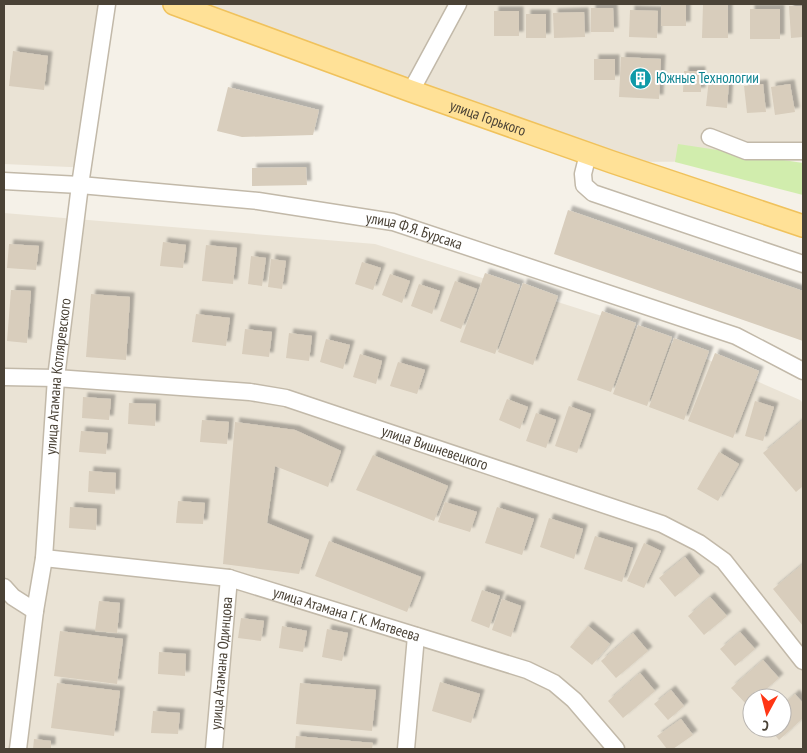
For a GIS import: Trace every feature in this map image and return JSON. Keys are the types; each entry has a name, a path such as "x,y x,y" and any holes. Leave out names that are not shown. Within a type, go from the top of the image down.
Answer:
{"main road":[{"name":"улица Горького","path":"174,4 588,154 803,226"}],"street":[{"name":"улица Атамана Котляревского","path":"18,749 35,612 44,558 56,378 80,185 107,4"},
{"path":"411,91 458,4"},
{"path":"710,137 746,151 803,152"},
{"path":"588,154 583,174 584,185 593,193 803,264"},
{"name":"улица Ф.Я. Бурсака","path":"4,181 80,185 258,201 393,222 736,336 803,371"},
{"name":"улица Вишневецкого","path":"4,376 250,392 286,398 662,524 699,543 724,561 803,661"},
{"name":"улица Атамана Г. К. Матвеева","path":"44,558 229,578 527,670 554,683 574,700 616,749"},
{"name":"улица Атамана Одинцова","path":"214,749 229,578"},
{"path":"4,587 13,598 35,612"},
{"path":"406,749 416,636"}],"shaded area":[{"path":"4,4 113,4 91,168 4,164"},
{"path":"174,4 803,4 803,161 612,162"},
{"path":"4,213 375,244 624,323 800,400 803,403 803,749 4,749"}],"green space":[{"path":"678,144 803,163 803,195 675,162"}],"building":[{"path":"661,4 686,4 686,26 661,26"},
{"path":"703,4 728,4 728,38 702,38"},
{"path":"789,6 803,6 803,37 791,38"},
{"path":"591,8 613,8 614,32 591,32"},
{"path":"750,9 780,9 780,39 750,39"},
{"path":"630,10 658,11 657,38 629,37"},
{"path":"494,11 519,11 519,36 494,36"},
{"path":"584,12 585,37 554,38 553,13"},
{"path":"526,14 546,14 546,38 526,38"},
{"path":"13,51 48,56 44,90 9,86"},
{"name":"Южные Технологии","path":"621,57 661,59 659,99 619,97"},
{"path":"594,59 615,59 615,80 594,80"},
{"path":"684,71 701,71 701,92 683,92"},
{"path":"709,79 729,81 727,108 706,106"},
{"path":"763,84 766,112 747,113 744,86"},
{"path":"790,84 795,112 775,115 771,87"},
{"path":"228,87 319,110 313,135 242,137 217,131"},
{"path":"306,167 307,185 252,186 252,168"},
{"path":"568,210 803,291 803,341 554,254"},
{"path":"163,242 186,245 183,268 160,266"},
{"path":"9,244 39,246 36,270 7,268"},
{"path":"206,245 237,248 233,284 202,281"},
{"path":"251,256 266,258 262,286 248,284"},
{"path":"271,259 286,261 282,289 268,287"},
{"path":"362,262 381,268 373,290 355,284"},
{"path":"485,273 520,285 495,354 460,342"},
{"path":"390,274 410,281 402,303 382,295"},
{"path":"455,281 477,289 461,329 440,321"},
{"path":"523,283 558,296 533,365 498,352"},
{"path":"419,284 440,291 432,314 411,306"},
{"path":"11,290 31,291 27,343 7,341"},
{"path":"91,294 130,297 126,360 86,357"},
{"path":"602,311 636,323 611,392 577,380"},
{"path":"196,314 230,318 226,346 192,342"},
{"path":"638,325 672,337 647,406 613,394"},
{"path":"245,329 272,332 269,357 242,354"},
{"path":"289,333 312,336 309,361 286,358"},
{"path":"674,338 709,351 684,420 649,407"},
{"path":"326,339 350,345 343,369 320,362"},
{"path":"715,353 759,371 733,438 688,421"},
{"path":"360,354 382,361 376,384 353,377"},
{"path":"398,362 425,370 417,394 390,386"},
{"path":"83,397 111,399 109,420 82,418"},
{"path":"507,399 528,407 520,429 499,420"},
{"path":"755,401 774,407 763,441 745,436"},
{"path":"129,403 156,404 155,426 128,424"},
{"path":"569,406 591,414 577,453 555,446"},
{"path":"536,413 556,420 546,448 526,441"},
{"path":"202,420 229,422 227,444 200,442"},
{"path":"803,420 803,486 796,492 763,453"},
{"path":"235,422 295,430 341,451 328,487 275,466 267,523 309,540 299,574 223,564"},
{"path":"81,431 108,433 106,454 79,452"},
{"path":"719,452 739,464 718,501 697,489"},
{"path":"373,455 448,486 434,521 356,490"},
{"path":"89,471 116,473 115,494 88,492"},
{"path":"178,501 205,503 203,524 176,523"},
{"path":"445,502 477,512 470,532 438,522"},
{"path":"70,507 97,509 96,530 69,528"},
{"path":"497,507 534,519 522,555 485,543"},
{"path":"549,518 583,529 574,559 540,547"},
{"path":"595,536 633,548 622,582 584,569"},
{"path":"329,541 421,577 407,612 315,576"},
{"path":"644,543 661,551 644,588 627,581"},
{"path":"685,557 700,576 675,597 659,578"},
{"path":"803,564 803,626 773,589"},
{"path":"482,590 500,596 489,628 471,621"},
{"path":"710,597 727,616 704,635 688,616"},
{"path":"502,599 521,606 511,637 492,630"},
{"path":"99,601 120,603 117,633 95,631"},
{"path":"241,618 264,621 261,641 238,638"},
{"path":"282,626 307,631 303,652 279,648"},
{"path":"588,626 610,644 592,665 570,647"},
{"path":"327,629 348,633 342,661 322,657"},
{"path":"60,631 123,639 117,684 54,676"},
{"path":"740,632 755,649 735,666 720,649"},
{"path":"633,633 648,651 616,678 601,661"},
{"path":"159,652 186,654 185,676 158,674"},
{"path":"763,660 779,678 768,688 742,688 742,700 731,688"},
{"path":"640,673 655,691 623,718 608,701"},
{"path":"440,682 480,694 471,723 432,711"},
{"path":"57,683 120,691 114,736 51,728"},
{"path":"300,683 376,690 372,731 296,724"},
{"path":"671,690 684,706 668,720 654,704"},
{"path":"795,694 803,703 803,718 792,728 792,697"},
{"path":"153,711 180,713 178,734 151,733"},
{"path":"681,719 693,735 673,749 667,749 657,736"},
{"path":"296,736 373,743 372,749 295,749"},
{"path":"34,739 51,741 51,749 33,749"}],"place":[{"name":"Южные Технологии","path":"640,78"}]}
